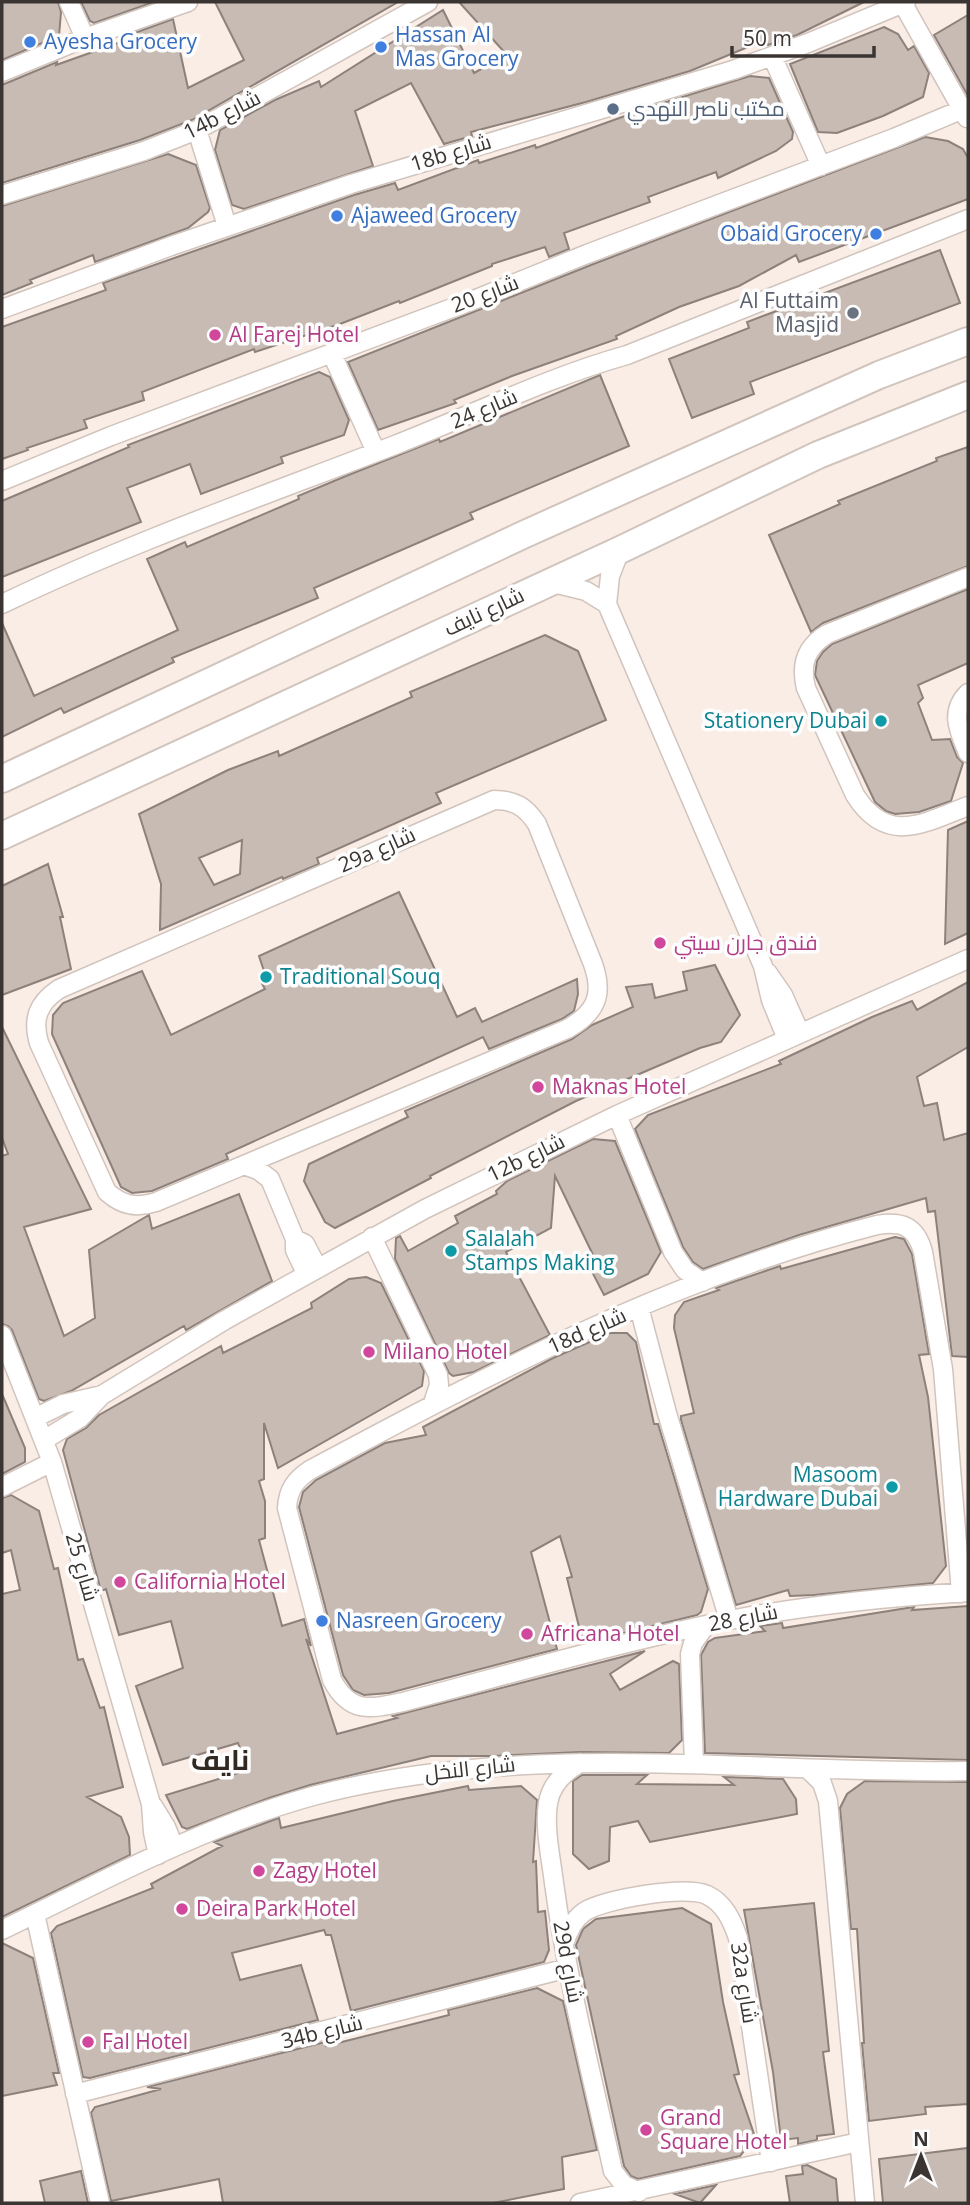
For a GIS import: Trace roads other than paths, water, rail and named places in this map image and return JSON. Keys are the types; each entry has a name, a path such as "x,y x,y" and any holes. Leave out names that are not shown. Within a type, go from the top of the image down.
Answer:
{"main road":[{"path":"2,779 537,529 878,375 968,341"},
{"path":"885,427 886,421 895,411 968,381"},
{"name":"شارع نايف","path":"2,836 818,456 968,395"}],"street":[{"path":"69,2 85,38"},
{"path":"2,72 85,38 188,2"},
{"name":"14b شارع","path":"2,195 144,151 197,130 428,2"},
{"path":"904,2 966,113"},
{"name":"18b شارع","path":"2,309 227,226 400,168 704,79 772,56 904,2"},
{"path":"772,56 821,166"},
{"name":"شارع 20","path":"2,481 172,412 966,113"},
{"path":"197,130 227,226"},
{"name":"شارع 24","path":"2,604 82,568 516,395 600,362 627,355 968,219"},
{"path":"331,354 376,452"},
{"path":"620,550 610,576 607,604 763,967 771,1000 794,1036"},
{"path":"968,577 816,640 808,650 803,675 806,688 855,795 863,808 874,818 888,825 911,827 968,806"},
{"path":"549,582 562,583 586,591 607,604"},
{"path":"968,693 960,702 956,722 968,752"},
{"name":"29a شارع","path":"494,800 508,800 520,805 530,813 537,824 593,964 598,979 598,995 592,1010 581,1021 567,1029 278,1151 143,1206 130,1206 117,1201 107,1192 101,1180 39,1043 35,1031 40,1006 48,996 60,989 482,804 494,800"},
{"name":"12b شارع","path":"44,1440 80,1418 102,1395 225,1320 372,1237 617,1115 968,959"},
{"path":"617,1115 673,1252 685,1270 702,1282"},
{"path":"270,1179 278,1151"},
{"path":"244,1166 258,1170 270,1179 295,1238 295,1250 311,1270"},
{"name":"18d شارع","path":"360,1707 338,1692 332,1680 287,1508 288,1496 300,1476 433,1404 639,1307 798,1247 877,1225 889,1223 912,1230 920,1240 923,1252 943,1369 965,1592"},
{"path":"372,1237 438,1375 439,1385 433,1404"},
{"path":"639,1307 667,1413 729,1620"},
{"name":"شارع 25","path":"2,1335 52,1462 151,1804 166,1827 166,1851"},
{"name":"12b شارع","path":"35,1418 63,1404 102,1395"},
{"path":"2,1487 52,1462"},
{"name":"شارع 28","path":"360,1707 373,1708 403,1702 729,1620 854,1601 965,1592"},
{"path":"694,1765 690,1665 693,1643 706,1625"},
{"path":"655,1637 675,1648 690,1665"},
{"name":"شارع النخل","path":"2,1930 166,1851 283,1805 358,1785 424,1773 478,1767 580,1763 968,1772"},
{"name":"29d شارع","path":"580,1763 559,1779 548,1803 551,1853 568,1968 613,2171"},
{"path":"808,1769 822,1783 828,1801 865,2203"},
{"path":"828,1801 835,1782 849,1769"},
{"name":"32a شارع","path":"564,1944 574,1922 594,1907 671,1891 689,1890 707,1895 722,1906 732,1921 738,1938 771,2162"},
{"path":"35,1914 100,2203"},
{"name":"34b شارع","path":"75,2094 568,1968"},
{"path":"588,2202 859,2142"},
{"path":"613,2171 624,2185 639,2192"},
{"path":"588,2202 607,2187 613,2171"}],"place":[{"name":"Ayesha Grocery","path":"30,42"},
{"name":"Hassan Al Mas Grocery","path":"381,47"},
{"name":"مكتب ناصر النهدي","path":"613,109"},
{"name":"Ajaweed Grocery","path":"337,216"},
{"name":"Obaid Grocery","path":"876,234"},
{"name":"Al Futtaim Masjid","path":"853,313"},
{"name":"Al Farej Hotel","path":"215,335"},
{"name":"Stationery Dubai","path":"881,721"},
{"name":"فندق جارن سيتي","path":"660,943"},
{"name":"Traditional Souq","path":"266,977"},
{"name":"Maknas Hotel","path":"538,1087"},
{"name":"Salalah Stamps Making","path":"451,1251"},
{"name":"Milano Hotel","path":"369,1352"},
{"name":"Masoom Hardware Dubai","path":"892,1487"},
{"name":"California Hotel","path":"120,1582"},
{"name":"Nasreen Grocery","path":"322,1621"},
{"name":"Africana Hotel","path":"527,1634"},
{"name":"Zagy Hotel","path":"259,1871"},
{"name":"Deira Park Hotel","path":"182,1909"},
{"name":"Fal Hotel","path":"88,2042"},
{"name":"Grand Square Hotel","path":"646,2130"}],"district":[{"name":"نایف","path":"220,1760"}]}
